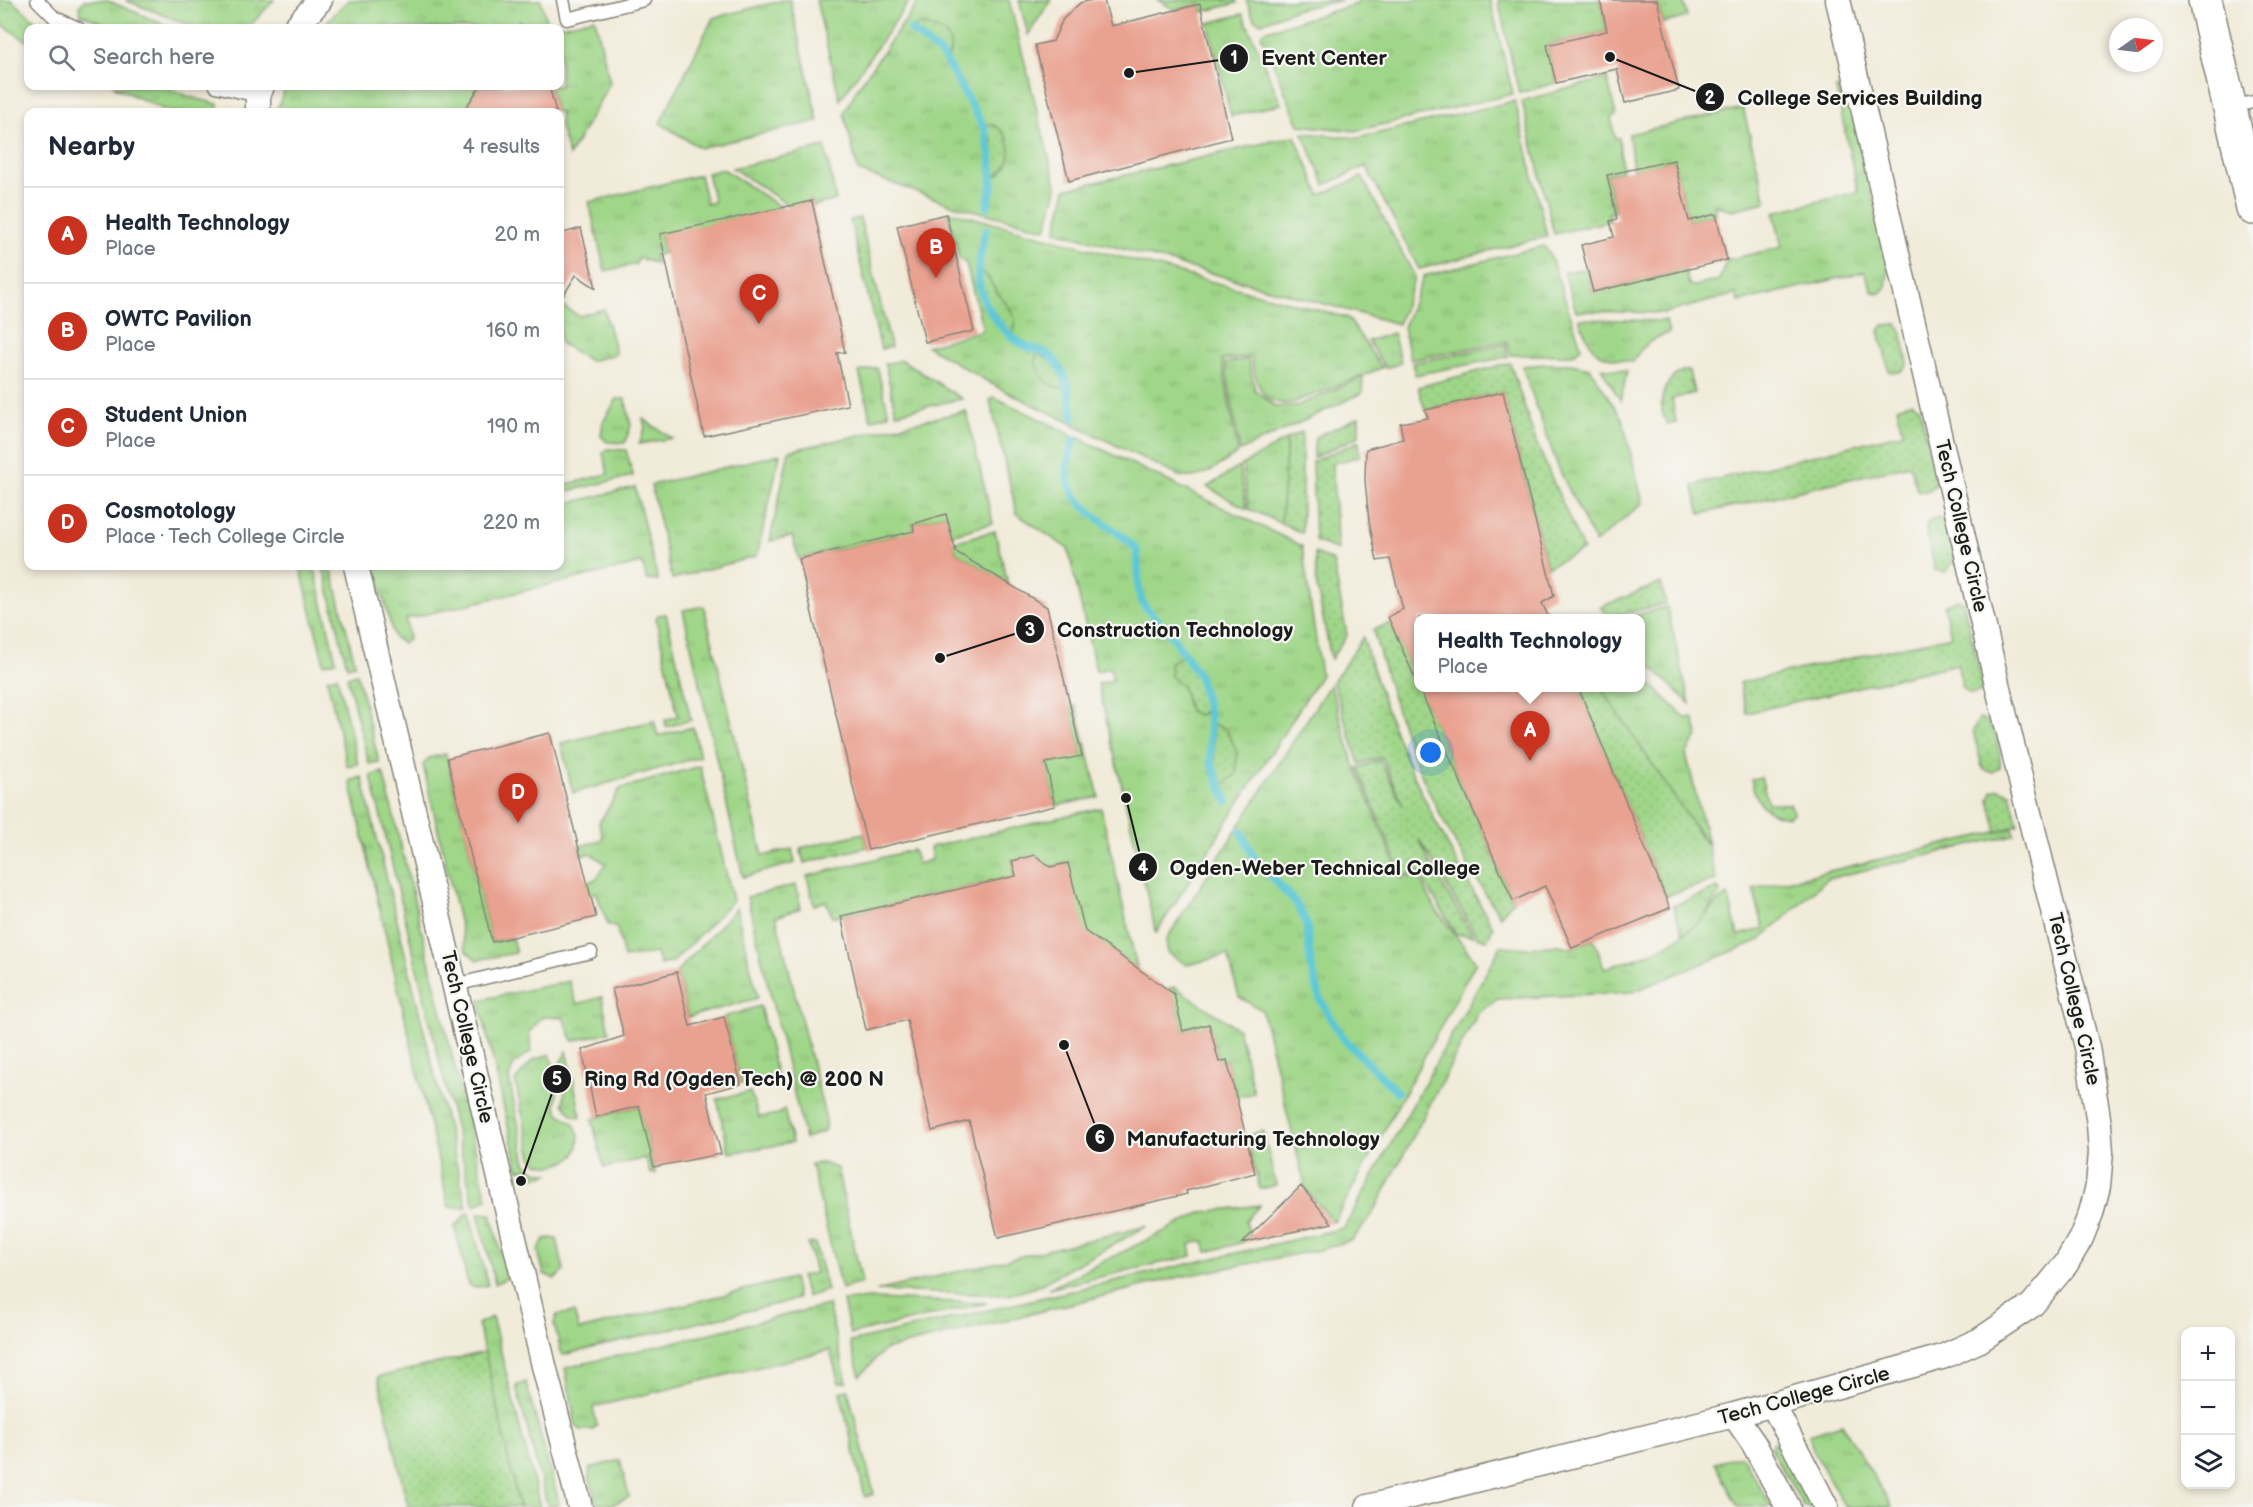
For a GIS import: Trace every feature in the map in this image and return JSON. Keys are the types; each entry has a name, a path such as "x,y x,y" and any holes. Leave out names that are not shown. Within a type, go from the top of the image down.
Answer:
{"main road":[{"path":"2205,0 2241,105 2253,208"}],"street":[{"path":"299,24 320,0"},
{"name":"Tech College Circle","path":"1368,1507 1773,1405 1942,1357 1980,1340 2010,1322 2032,1305 2054,1281 2081,1238 2098,1186 2101,1152 2099,1124 2087,1047 1999,692 1838,0"},
{"name":"Tech College Circle","path":"357,570 580,1507"},
{"path":"1773,1405 1826,1507"},
{"path":"1734,1415 1754,1444 1788,1507"}],"lane":[{"path":"37,0 55,18 69,24"},
{"path":"563,0 567,19 644,0"},
{"path":"230,90 259,98"},
{"path":"455,985 591,952"}],"green space":[{"path":"0,0 11,0 39,24 24,24 24,39 0,23"},
{"path":"84,0 107,0 163,24 104,24 81,14 79,7"},
{"path":"125,0 274,0 252,24 187,24"},
{"path":"348,0 541,0 547,24 522,24 520,20 518,24 325,24"},
{"path":"790,0 818,121 700,148 660,123 713,18"},
{"path":"816,0 910,0 840,100"},
{"path":"920,0 1009,0 1057,189 1046,229 953,205 858,171 844,113 858,87"},
{"path":"1019,0 1051,0 1028,35"},
{"path":"1158,0 1236,0 1237,3 1202,12 1200,4 1175,10"},
{"path":"1246,0 1342,0 1294,10 1261,23 1254,19"},
{"path":"1359,0 1490,0 1513,94 1355,131 1299,125 1261,35 1264,31 1357,4"},
{"path":"1498,0 1600,0 1607,31 1547,45 1556,83 1519,93"},
{"path":"1657,0 1683,0 1687,17 1663,23"},
{"path":"1243,14 1281,104 1231,116 1208,23"},
{"path":"595,18 610,83 569,156 564,140 564,108 555,108 550,90 564,90 564,25"},
{"path":"919,25 940,31 949,40 950,52 947,60 939,49 913,28"},
{"path":"1607,78 1616,115 1611,118 1615,138 1619,138 1622,171 1607,175 1615,211 1608,214 1610,221 1554,234 1522,101"},
{"path":"1843,87 1848,92 1889,265 1886,287 1880,293 1873,292 1865,272 1738,302 1736,294 1665,313 1576,311 1564,272 1587,268 1593,292 1685,270 1689,285 1695,286 1719,280 1727,260 1782,247 1774,212 1858,192 1836,89"},
{"path":"122,90 173,90 218,104 218,108 160,108"},
{"path":"284,90 477,90 466,108 278,108"},
{"path":"1515,101 1547,236 1419,269 1366,166 1325,185 1303,133 1358,138"},
{"path":"1743,108 1766,202 1732,210 1714,205 1716,214 1689,221 1674,160 1633,170 1629,134"},
{"path":"986,124 1001,130 1009,145 1008,162 1003,170 994,177 992,141"},
{"path":"1295,136 1320,195 1362,177 1415,277 1398,324 1056,231 1066,189"},
{"path":"825,147 836,200 813,206 812,201 790,206 732,168"},
{"path":"723,169 782,208 660,235 664,253 654,256 657,264 639,258 636,264 605,271 589,202 700,175 707,204 714,201 707,173"},
{"path":"952,212 1348,318 1382,368 1297,401 1286,403 1269,399 1263,393 1255,376 1251,357 1222,360 1238,453 1203,475 1179,476 999,388 927,346 983,330 966,263 960,260 948,214"},
{"path":"860,218 891,347 881,349 850,220"},
{"path":"1543,246 1549,252 1581,347 1574,355 1511,355 1506,341 1411,360 1403,327 1424,276"},
{"path":"980,272 988,277 1014,316 1013,334 1000,322 990,307 983,290"},
{"path":"564,307 579,316 604,309 616,354 590,361 564,345"},
{"path":"1579,319 1666,321 1669,333 1648,343 1639,351 1633,362 1610,358 1597,352"},
{"path":"1897,324 1901,331 1908,363 1900,372 1889,371 1879,331 1883,325"},
{"path":"1393,333 1401,363 1385,368 1368,341"},
{"path":"1505,344 1508,357 1415,375 1412,363"},
{"path":"1037,353 1056,366 1062,376 1063,388 1051,384 1042,376 1037,366"},
{"path":"1248,359 1255,390 1276,407 1299,405 1363,377 1362,393 1240,451 1225,363"},
{"path":"902,360 962,399 896,413 885,364"},
{"path":"1510,363 1536,442 1583,550 1547,567 1503,392 1425,410 1418,387"},
{"path":"1571,364 1590,368 1622,418 1643,503 1595,543 1558,467 1522,366"},
{"path":"877,368 889,414 871,420 859,372"},
{"path":"1601,368 1627,371 1621,401"},
{"path":"1682,371 1689,371 1694,393 1672,399 1676,423 1668,424 1662,410 1663,394 1670,381"},
{"path":"994,397 1302,546 1321,675 1156,933 1098,684 1113,680 1110,668 1096,671 1068,549 1017,514 990,400"},
{"path":"617,399 625,399 631,425 625,443 607,442 601,436 603,422"},
{"path":"1912,402 1920,408 1936,483 1930,490 1917,490 1910,465 1700,514 1693,485 1903,433 1897,407"},
{"path":"966,411 993,523 951,535 946,514 913,524 915,535 900,539 897,535 799,559 792,536 770,541 789,451"},
{"path":"1359,417 1359,436 1313,458 1315,437"},
{"path":"643,419 672,438 639,444 645,428"},
{"path":"1302,432 1302,533 1281,523 1287,439"},
{"path":"1287,439 1281,523 1249,509 1242,465"},
{"path":"1359,441 1360,456 1332,464 1338,550 1315,541 1312,462"},
{"path":"608,449 626,450 633,476 564,492 564,485 608,474 603,453"},
{"path":"780,454 757,556 672,579 651,485"},
{"path":"1239,467 1247,509 1207,487"},
{"path":"635,487 658,581 647,580 642,563 406,619 409,639 403,643 394,638 376,570 564,570 564,504"},
{"path":"1936,518 1943,520 1953,548 1952,562 1945,572 1935,570 1926,528 1928,521"},
{"path":"995,531 1008,584 956,552 953,542"},
{"path":"1315,553 1333,561 1347,635 1331,659 1316,582"},
{"path":"301,570 315,570 336,661 324,664"},
{"path":"324,570 332,570 355,664 347,666"},
{"path":"1661,583 1666,604 1621,614 1606,614 1600,607"},
{"path":"1957,599 1963,601 1983,685 1979,692 1970,694 1963,688 1957,664 1747,713 1739,683 1951,636 1944,606"},
{"path":"704,606 763,856 792,849 795,863 743,877 683,610"},
{"path":"1667,607 1690,704 1645,661 1645,614 1640,614"},
{"path":"666,614 691,720 666,727 665,720 678,716 656,619 658,615"},
{"path":"1391,623 1414,675 1414,692 1421,692 1513,901 1500,916 1463,857 1421,774 1406,738 1373,630"},
{"path":"1363,637 1388,713 1419,786 1454,857 1493,927 1487,940 1477,937 1419,839 1431,866 1473,936 1456,934 1417,870 1403,877 1358,768 1380,760 1403,806 1382,757 1359,764 1333,682"},
{"path":"1181,656 1192,666 1201,689 1206,712 1198,715 1189,711 1182,685 1171,676 1170,663"},
{"path":"357,674 379,762 369,764 347,677"},
{"path":"337,676 358,764 347,766 327,679"},
{"path":"1645,679 1686,718 1693,717 1698,734 1686,754 1708,844 1654,773 1603,692 1645,692"},
{"path":"1330,684 1352,759 1402,880 1416,873 1437,911 1476,962 1334,1222 1306,1190 1262,1010 1239,997 1228,955 1187,965 1168,953 1166,940"},
{"path":"1580,692 1604,692 1708,847 1716,880 1665,896"},
{"path":"1076,706 1099,797 1055,806 1046,763 1082,755 1070,707"},
{"path":"1979,719 1988,721 1998,743 2000,767 1993,772 1986,771 1982,767 1973,730"},
{"path":"654,721 658,736 693,727 700,757 573,793 561,743"},
{"path":"1213,724 1226,729 1237,752 1236,774 1223,785 1215,766"},
{"path":"446,754 492,942 512,938 516,953 477,960 466,951 423,765 429,758"},
{"path":"700,766 733,900 673,962 660,965 656,953 624,958 617,928 608,925 596,892 590,894 587,882 596,879 606,864 590,853 581,855 579,846 603,840 599,823 620,789"},
{"path":"383,772 487,1199 474,1206 371,776"},
{"path":"362,777 467,1207 449,1207 350,781"},
{"path":"1761,777 1768,803 1790,804 1793,813 1789,817 1767,810 1759,801 1751,779"},
{"path":"1999,789 2010,793 2018,825 1997,832 1989,799 1992,791"},
{"path":"1101,808 1137,968 1082,930 1067,863 1050,867 1035,855 1012,861 1016,876 841,916 832,916 826,901 814,905 807,876 913,850 918,864 932,859 930,847"},
{"path":"2013,828 2014,835 1827,879 1760,940 1633,992 1498,999 1478,1013 1372,1215 1352,1240 1319,1250 1180,1277 884,1350 860,1376 850,1342 1344,1228 1501,946 1528,948 1559,945 1572,948 1594,939 1604,968 1643,956 1679,938 1728,895 1738,935 1764,929 1753,889"},
{"path":"864,833 867,847 804,863 800,848"},
{"path":"796,885 801,908 776,917 826,1120 824,1131 805,1139 747,897"},
{"path":"1718,888 1720,893 1700,921 1683,934 1673,906"},
{"path":"736,908 758,998 688,1017 677,972"},
{"path":"569,981 577,1004 602,997 609,1032 573,1041 563,1017 542,1017 529,1033 532,1051 514,1064 509,1078 526,1163 535,1171 550,1174 531,1178 528,1170 518,1169 479,1000"},
{"path":"1175,987 1238,1029 1254,1093 1236,1097 1227,1060 1219,1062 1209,1025 1183,1031 1175,999 1167,989"},
{"path":"760,1006 777,1077 741,1084 724,1017"},
{"path":"567,1051 581,1117 573,1115 563,1104 566,1083 560,1063"},
{"path":"550,1054 558,1081 556,1106 559,1113 574,1124 579,1135 578,1147 574,1156 565,1162 551,1166 538,1163 532,1157 515,1081 533,1060"},
{"path":"750,1092 759,1117 779,1114 784,1109 792,1143 729,1153 717,1099"},
{"path":"639,1106 656,1174 650,1173 646,1158 604,1168 592,1119"},
{"path":"1263,1131 1276,1185 1260,1189 1246,1136"},
{"path":"822,1163 837,1168 862,1283 841,1289 811,1164"},
{"path":"1260,1205 1246,1220 1251,1240 1207,1252 1204,1241 1190,1244 1192,1256 1048,1289 1203,1212"},
{"path":"469,1212 488,1285 473,1288 468,1284 455,1226"},
{"path":"478,1213 491,1214 507,1278 495,1284"},
{"path":"1147,1226 1034,1288 1008,1295 877,1291"},
{"path":"544,1239 557,1239 564,1271 555,1279 544,1274 538,1251"},
{"path":"815,1243 827,1290 807,1297 801,1276 815,1273 808,1244"},
{"path":"793,1278 798,1299 562,1355 554,1323 557,1315 574,1312 579,1330"},
{"path":"871,1299 987,1303 850,1334 843,1301"},
{"path":"828,1305 847,1382 839,1383 830,1350 593,1407 597,1426 593,1430 581,1430 576,1426 565,1368"},
{"path":"492,1317 540,1507 519,1507 478,1324"},
{"path":"485,1352 519,1507 408,1507 378,1377"},
{"path":"526,1382 559,1503 557,1507 547,1504 516,1386"},
{"path":"848,1390 874,1494 865,1497 840,1392"},
{"path":"1842,1424 1892,1507 1845,1507 1813,1450 1809,1434"},
{"path":"1773,1443 1781,1445 1816,1507 1804,1507 1770,1448"},
{"path":"1742,1456 1771,1507 1738,1507 1715,1463"},
{"path":"620,1460 629,1497 613,1504 597,1504 589,1476 590,1468"}],"building":[{"path":"1104,0 1111,26 1200,4 1231,138 1069,181 1035,45 1053,41 1063,19 1080,3"},
{"path":"1600,0 1657,0 1679,90 1625,103 1617,69 1556,83 1547,45 1607,31"},
{"path":"477,90 550,90 555,108 466,108"},
{"path":"1674,160 1689,221 1716,214 1727,260 1593,292 1581,245 1614,237 1610,221 1617,219 1607,175"},
{"path":"812,201 845,352 837,353 848,405 704,436 660,234"},
{"path":"946,214 974,331 925,342 897,226"},
{"path":"581,228 596,288 576,275 564,294 564,233"},
{"path":"1503,392 1554,596 1542,603 1547,614 1414,614 1414,676 1388,617 1403,609 1390,559 1377,561 1369,521 1365,480 1366,449 1403,439 1400,423 1428,418 1425,410"},
{"path":"946,514 956,552 1047,607 1082,756 1046,763 1055,806 868,850 799,559 914,531 913,524"},
{"path":"1421,692 1580,692 1670,908 1572,948 1545,886 1513,901"},
{"path":"550,733 596,917 492,942 447,758"},
{"path":"1035,855 1050,867 1068,863 1085,931 1174,994 1183,1031 1209,1024 1219,1062 1227,1060 1255,1173 1186,1191 1187,1194 998,1238 969,1121 932,1131 907,1020 866,1030 841,916 1016,876 1012,861"},
{"path":"677,972 690,1026 724,1017 741,1084 706,1093 721,1154 654,1167 639,1106 596,1117 582,1050 624,1036 612,989"},
{"path":"1301,1186 1332,1223 1242,1243"}],"waterway":[{"path":"911,30 943,56 985,129 991,159 992,185 987,207"},
{"path":"986,230 978,267 983,298 997,321 1011,336 1028,347 1048,354 1058,365 1067,383 1073,418"},
{"path":"1074,440 1067,467 1068,481 1074,494 1093,514 1137,550 1139,593 1143,604 1175,640 1199,676 1209,714 1211,763 1227,801"},
{"path":"1241,831 1254,858 1296,903 1306,922 1311,965 1320,999 1341,1036 1397,1092"}],"place":[{"name":"College Services Building","path":"1610,57"},
{"name":"Event Center","path":"1129,73"},
{"name":"OWTC Pavilion","path":"936,278"},
{"name":"Student Union","path":"759,324"},
{"name":"Construction Technology","path":"940,658"},
{"name":"Health Technology","path":"1530,761"},
{"name":"Ogden-Weber Technical College","path":"1126,798"},
{"name":"Cosmotology","path":"518,823"},
{"name":"Manufacturing Technology","path":"1064,1045"},
{"name":"Ring Rd (Ogden Tech) @ 200 N","path":"521,1181"}]}
